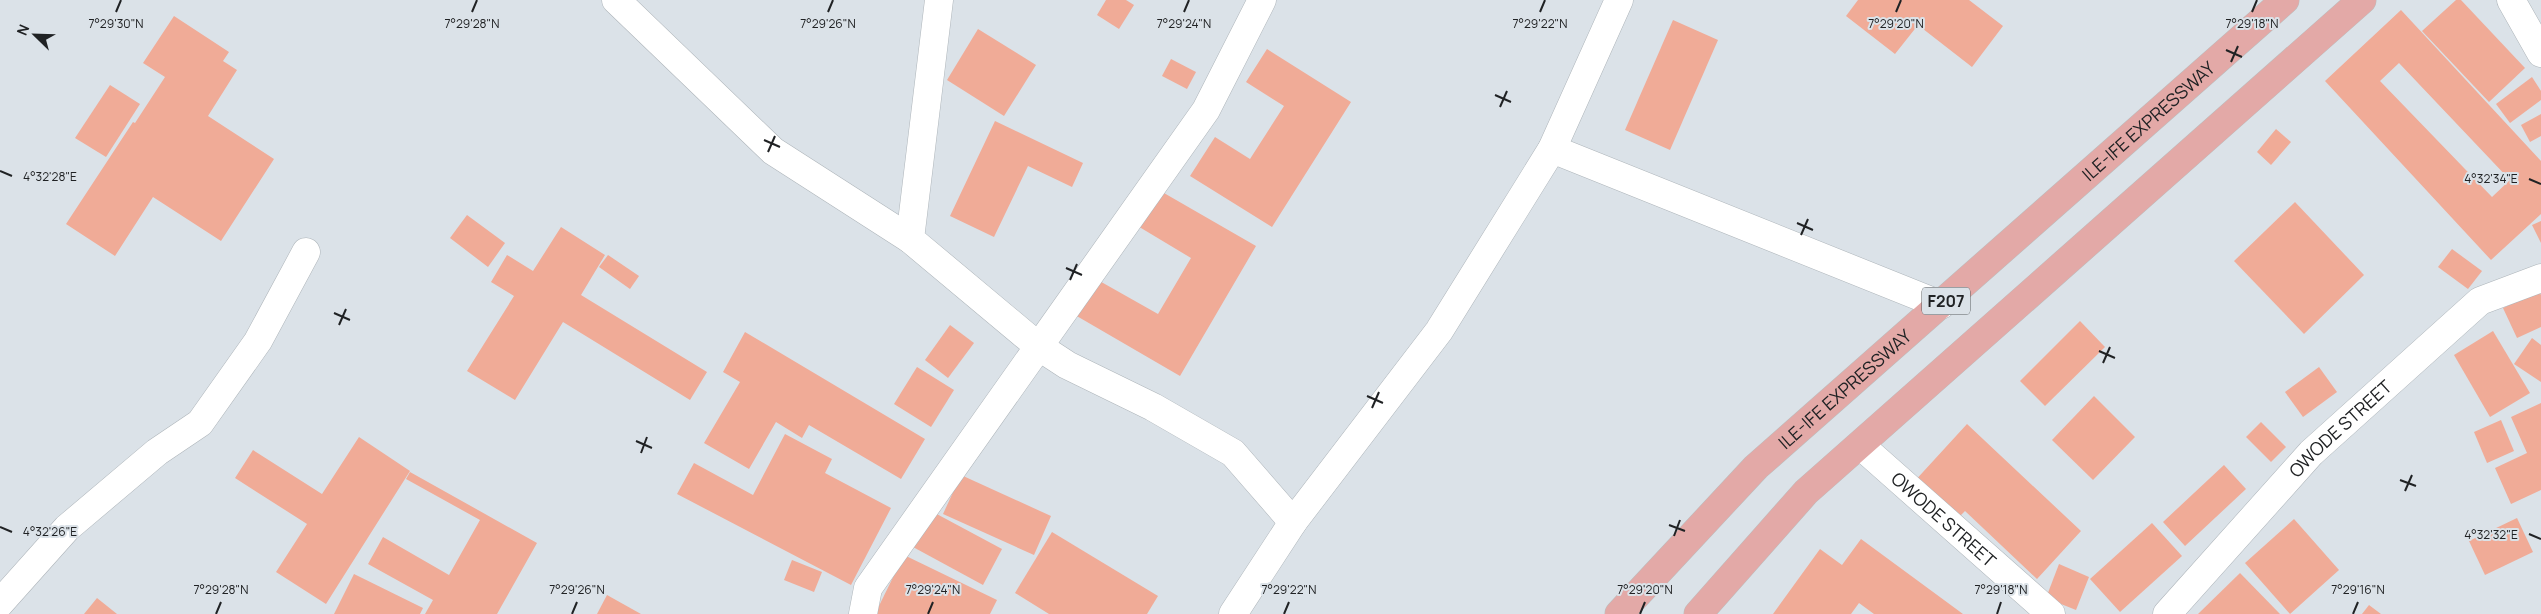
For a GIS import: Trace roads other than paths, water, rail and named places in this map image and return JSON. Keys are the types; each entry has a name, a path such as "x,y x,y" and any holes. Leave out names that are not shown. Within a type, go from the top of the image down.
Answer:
{"main road":[{"name":"ILE-IFE EXPRESSWAY","path":"1619,614 1756,467 2285,0"},
{"name":"F207","path":"1698,614 1806,492 2362,0"}],"street":[{"path":"616,0 774,151 910,239 1038,346 1067,366 1153,407 1233,453 1293,522"},
{"path":"910,239 939,0"},
{"path":"863,614 868,588 1206,110 1262,0"},
{"path":"1234,614 1293,522 1439,331 1552,149 1619,0"},
{"path":"2511,0 2541,53"},
{"path":"1552,149 1941,305"},
{"path":"0,603 67,528 157,452 200,423 258,341 306,252"},
{"name":"OWODE STREET","path":"2167,614 2311,453 2326,439 2480,301 2541,278"},
{"name":"OWODE STREET","path":"1860,445 2051,614"}]}
